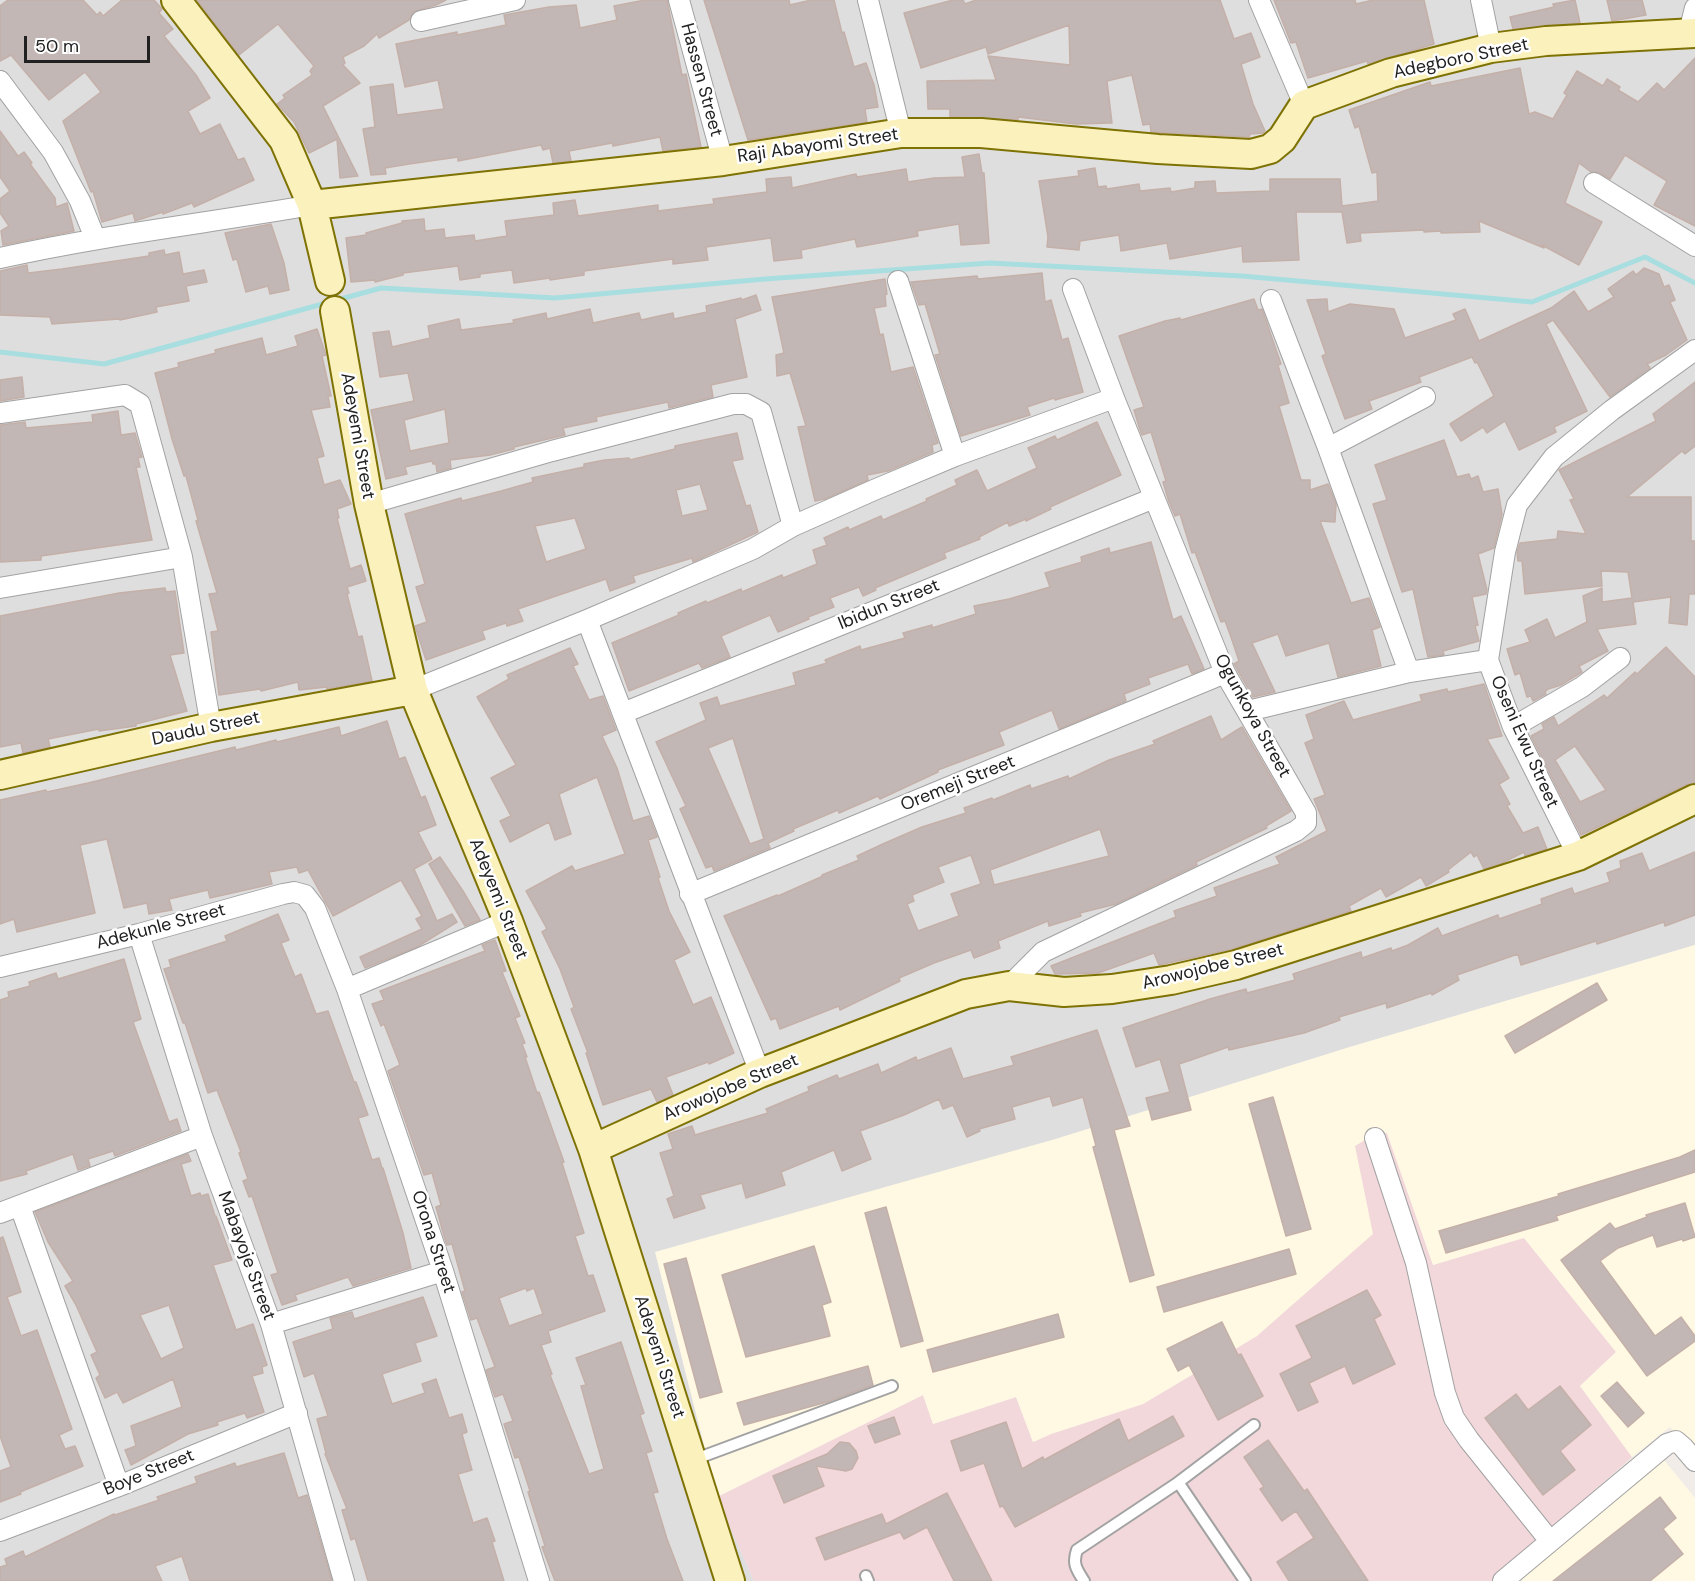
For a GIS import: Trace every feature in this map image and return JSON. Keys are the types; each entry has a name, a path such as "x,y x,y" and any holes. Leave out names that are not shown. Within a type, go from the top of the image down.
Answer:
{"street":[{"name":"Adeyemi Street","path":"176,0 284,140 312,206 330,281 369,504 413,690 508,921 593,1149 730,1581"},
{"path":"421,21 515,0"},
{"name":"Hassen Street","path":"679,0 723,160"},
{"path":"868,0 901,133"},
{"path":"1259,0 1304,105"},
{"path":"1480,0 1491,48"},
{"name":"Adegboro Street","path":"1304,105 1391,73 1491,48 1693,24"},
{"path":"0,81 53,152 80,201 95,238"},
{"name":"Raji Abayomi Street","path":"312,206 723,160 901,133 981,133 1158,149 1251,154 1270,149 1282,140 1304,105"},
{"path":"1594,183 1695,246"},
{"path":"0,258 95,238 197,225 312,206"},
{"path":"898,280 954,456"},
{"name":"Ogunkoya Street","path":"1009,986 1043,952 1296,831 1306,823 1306,813 1225,673 1114,398 1073,289"},
{"path":"1271,300 1328,448 1409,672"},
{"name":"Oseni Ewu Street","path":"1578,856 1513,727 1488,660 1505,552 1517,505 1554,457 1612,410 1695,350"},
{"path":"0,413 125,395 140,404 182,557 211,727"},
{"path":"1328,448 1425,397"},
{"path":"413,690 587,620 753,549 793,526 954,456 1114,398"},
{"path":"369,504 552,452 734,404 746,404 761,412 793,526"},
{"name":"Ibidun Street","path":"623,713 1154,498"},
{"path":"0,588 182,557"},
{"path":"587,620 760,1073"},
{"path":"1513,727 1582,687 1620,658"},
{"path":"1248,711 1409,672 1488,660"},
{"name":"Oremeji Street","path":"690,894 1225,673"},
{"name":"Daudu Street","path":"0,775 211,727 413,690"},
{"name":"Arowojobe Street","path":"593,1149 760,1073 966,994 1009,986 1064,992 1112,989 1236,965 1578,856 1695,799"},
{"name":"Adekunle Street","path":"0,967 139,934 294,892 305,895 315,908"},
{"name":"Orona Street","path":"315,908 347,989 443,1271 539,1581"},
{"path":"347,989 508,921"},
{"name":"Mabayoje Street","path":"139,934 202,1136 271,1324 344,1581"},
{"path":"0,1213 202,1136"},
{"path":"1375,1138 1416,1263 1445,1394 1454,1418 1550,1541"},
{"path":"20,1206 119,1486"},
{"path":"271,1324 443,1271"},
{"name":"Boye Street","path":"0,1531 119,1486 297,1413"},
{"path":"1503,1581 1667,1444 1676,1442 1695,1461"}],"lane":[{"path":"692,1461 892,1386"},
{"path":"1081,1580 1075,1567 1074,1558 1077,1550 1176,1484 1254,1425"},
{"path":"1176,1484 1180,1485 1245,1581"}],"shaded area":[{"path":"0,0 1695,0 1695,945 1350,1047 1059,1138 717,1497 754,1581 0,1581"},
{"path":"1695,945 1695,1456 1670,1427 1632,1457 1580,1386 1616,1352 1524,1238 1433,1265 1387,1133 1373,1135 1355,1146 1373,1234 1257,1336 1143,1404 1033,1442 1016,1397 933,1424 923,1395 717,1497 655,1252 1059,1138 1350,1047"},
{"path":"1387,1133 1433,1265 1523,1237 1616,1352 1580,1386 1632,1457 1493,1581 754,1581 717,1497 923,1395 933,1424 1016,1397 1033,1442 1143,1404 1257,1336 1355,1146 1373,1135"},
{"path":"1664,1460 1695,1498 1695,1581 1515,1581"}],"building":[{"path":"8,0 83,0 97,15 100,12 103,16 122,0 154,0 162,9 159,13 173,29 164,36 196,75 210,98 188,111 200,134 220,124 238,160 244,158 254,180 194,207 192,203 135,221 133,213 102,222 93,191 91,192 63,121 101,92 85,72 49,100 11,55 0,61 0,6"},
{"path":"197,0 446,0 413,12 409,20 379,38 377,34 364,46 343,57 345,63 343,65 360,83 323,106 358,176 340,178 337,139 309,153 294,122 277,104 285,98 283,95 312,75 310,71 314,66 278,24 239,55"},
{"path":"645,0 667,0 682,75 686,74 701,147 663,151 660,137 569,151 571,161 553,163 550,148 543,150 541,145 458,161 458,157 385,168 386,174 371,175 363,129 375,127 370,87 393,84 397,115 444,109 438,80 405,87 396,44 506,25 504,15 549,7 576,5 580,28 617,20 614,6"},
{"path":"704,0 789,0 790,5 811,0 834,0 854,67 866,63 874,85 878,107 865,109 867,122 748,140"},
{"path":"953,0 963,0 965,4 976,0 1220,0 1234,39 1251,33 1260,57 1241,64 1253,104 1265,131 1250,134 1249,137 1151,132 1150,124 1143,125 1132,75 1107,81 1112,123 1076,124 1018,117 1018,120 950,117 950,109 928,109 927,81 996,80 988,56 1070,65 1069,25 988,54 986,47 921,68 904,13"},
{"path":"1274,0 1355,0 1356,4 1373,0 1424,0 1434,44 1368,64 1367,61 1308,78 1296,42 1291,43"},
{"path":"1575,0 1580,23 1513,29 1510,17"},
{"path":"1607,0 1642,0 1646,15 1612,21"},
{"path":"1695,58 1695,226 1654,205 1667,181 1625,155 1610,179 1600,173 1591,172 1579,163 1565,203 1602,222 1579,265 1542,245 1544,248 1479,221 1480,232 1441,233 1441,231 1424,232 1424,230 1360,233 1361,241 1347,243 1342,212 1296,212 1299,260 1243,262 1242,246 1170,259 1167,243 1121,251 1119,235 1080,241 1079,250 1047,247 1048,237 1039,181 1079,176 1078,171 1095,168 1098,187 1106,186 1107,189 1139,184 1140,191 1170,188 1171,192 1195,188 1195,182 1215,181 1216,193 1270,191 1270,179 1340,179 1342,206 1378,201 1377,172 1372,173 1359,126 1355,128 1349,110 1430,82 1431,86 1520,68 1529,114 1535,112 1553,119 1577,71 1603,86 1607,79 1620,87 1618,90 1638,102 1657,83 1664,90"},
{"path":"0,131 18,156 24,152 55,198 56,207 67,203 74,231 3,245 1,231 9,226 0,213 0,199 10,191 0,177"},
{"path":"979,154 982,173 984,173 989,243 961,245 959,224 917,231 918,236 857,247 855,239 801,250 802,258 774,261 771,238 706,247 708,260 673,264 673,259 584,271 584,275 550,280 550,278 514,283 512,270 480,274 480,277 460,280 458,266 403,273 403,275 375,282 375,280 351,282 346,238 366,235 366,233 402,223 402,221 424,219 425,231 444,229 445,238 474,235 475,241 507,236 505,221 554,215 553,203 575,200 578,216 658,205 658,211 714,204 713,199 767,192 766,179 791,177 792,188 856,174 857,177 906,169 908,182 965,177 962,157"},
{"path":"271,224 284,263 289,290 270,294 268,286 246,292 237,259 233,260 225,233"},
{"path":"164,250 165,255 179,252 183,274 204,270 207,282 186,286 189,301 156,307 157,312 120,320 52,324 50,317 0,315 0,271 27,265 28,273 62,269 149,256 149,253"},
{"path":"1644,268 1659,274 1664,287 1669,285 1675,300 1670,302 1687,340 1666,355 1647,364 1650,368 1610,397 1553,320 1546,324 1587,411 1554,427 1556,432 1519,450 1505,421 1487,433 1483,427 1461,441 1450,424 1494,396 1477,362 1475,363 1472,357 1419,377 1421,382 1369,401 1372,409 1345,419 1322,356 1326,354 1307,300 1327,299 1328,312 1350,304 1394,309 1405,338 1456,320 1453,314 1465,309 1479,341 1551,308 1574,291 1588,312 1614,297 1608,289 1633,271 1636,275"},
{"path":"1042,273 1045,302 1051,300 1062,340 1068,338 1083,392 1027,407 1030,415 961,436 935,355 940,354 925,304 919,305 911,282"},
{"path":"885,279 886,306 874,308 880,335 883,334 891,372 913,367 938,443 932,445 933,452 888,471 867,475 868,480 825,499 815,501 798,427 806,426 790,373 777,376 776,355 784,353 772,297"},
{"path":"756,295 761,310 735,319 747,377 711,385 713,397 669,408 668,402 596,417 597,421 563,428 565,435 490,455 450,460 451,468 437,472 436,464 432,461 405,467 407,474 386,479 371,410 414,401 408,373 380,377 373,333 389,331 392,347 430,338 428,326 459,319 461,330 514,323 513,320 546,313 547,319 590,309 593,323 639,313 641,320 673,313 674,319 707,312 706,306 741,298 742,300","holes":["445,409 449,443 410,451 404,420"]},
{"path":"1254,299 1258,310 1262,309 1281,364 1278,365 1289,403 1279,406 1301,480 1310,480 1310,490 1328,484 1336,504 1335,522 1320,521 1351,603 1369,598 1380,627 1372,630 1381,666 1338,677 1329,643 1286,656 1278,634 1252,643 1275,692 1253,697 1234,664 1239,661 1231,637 1225,621 1221,622 1195,552 1192,553 1180,514 1175,516 1169,502 1163,482 1166,481 1151,432 1142,435 1140,430 1134,410 1144,407 1119,336 1165,321 1180,318 1181,320"},
{"path":"317,329 326,355 322,356 331,396 328,396 330,407 311,410 324,456 317,458 324,485 340,480 351,504 337,509 339,518 337,518 350,569 361,565 366,581 347,587 349,593 347,594 358,637 362,636 372,681 327,689 327,687 299,690 298,682 261,691 260,689 219,695 211,632 218,631 209,594 217,593 196,521 198,520 186,476 184,476 172,439 155,373 179,367 178,363 216,353 215,350 262,338 266,355 298,346 295,336"},
{"path":"22,377 24,397 0,401 0,380"},
{"path":"1695,382 1695,446 1685,454 1682,451 1627,497 1691,497 1691,541 1695,541 1695,594 1689,594 1687,625 1669,623 1671,597 1633,602 1636,624 1597,629 1608,651 1579,666 1582,672 1561,685 1548,689 1546,694 1533,701 1531,696 1527,697 1520,673 1515,675 1507,649 1530,642 1525,630 1547,619 1555,638 1587,622 1583,596 1602,588 1602,602 1632,598 1628,572 1601,571 1602,586 1525,594 1522,561 1518,561 1517,552 1520,543 1557,539 1558,531 1586,534 1570,500 1574,499 1559,470 1656,421 1653,414"},
{"path":"118,411 121,435 135,433 142,457 138,458 140,467 136,467 152,540 41,556 41,560 0,562 0,425 25,422 26,428 93,422 92,415"},
{"path":"1097,422 1121,475 1050,507 1051,509 1026,521 1026,519 1009,526 1008,522 979,537 980,539 944,553 946,558 875,588 876,590 863,596 859,587 830,598 834,607 778,632 770,615 721,636 730,657 702,668 699,663 629,691 612,643 706,601 707,603 741,589 742,592 782,575 783,578 817,564 813,550 827,545 824,538 881,516 883,520 927,501 926,499 957,485 955,480 977,470 987,491 1037,468 1028,448 1055,436 1057,440"},
{"path":"737,433 743,459 732,461 746,506 750,505 758,532 693,562 692,558 633,576 635,582 610,591 606,579 518,609 523,621 507,626 506,623 482,631 485,639 426,660 415,626 427,622 416,587 425,584 405,514 461,498 462,501 501,491 533,482 532,478 584,467 584,464 605,460 629,458 630,460 675,449 675,446","holes":["700,484 708,510 682,516 676,490","575,518 586,549 546,562 535,526"]},
{"path":"1444,440 1457,477 1469,474 1471,479 1478,476 1483,492 1498,489 1502,514 1494,548 1478,554 1487,590 1486,594 1472,597 1479,641 1443,651 1444,655 1428,657 1413,589 1402,592 1373,504 1387,500 1375,465"},
{"path":"1151,542 1173,620 1181,616 1204,669 1192,674 1188,664 1148,678 1150,684 1124,694 1126,701 1059,729 1052,710 999,732 1004,745 938,770 880,799 878,796 793,829 794,831 768,843 770,848 714,871 712,866 706,868 680,809 686,806 656,742 706,720 700,703 717,697 720,706 796,685 793,673 827,663 825,660 860,646 861,650 905,638 903,633 932,625 932,628 976,614 974,606 1050,587 1045,573 1082,562 1081,557 1109,548 1110,553","holes":["733,738 764,839 750,844 708,748"]},
{"path":"165,588 166,592 175,591 184,653 170,655 187,711 136,724 136,726 99,731 99,729 48,739 50,747 23,753 21,743 0,747 0,616 119,593"},
{"path":"1666,647 1695,677 1695,783 1688,784 1581,835 1531,736 1544,729 1542,724 1554,717 1558,726 1604,695 1607,698 1635,672 1637,674","holes":["1575,746 1606,790 1580,802 1555,760"]},
{"path":"570,648 578,664 573,666 589,700 603,696 616,730 602,736 617,768 633,821 649,816 657,837 648,840 660,877 658,878 669,911 690,952 674,960 693,1005 711,997 734,1053 709,1064 708,1062 666,1077 673,1095 657,1102 651,1089 603,1105 586,1053 588,1053 571,1009 574,1007 560,969 542,932 547,929 526,891 572,866 575,871 625,854 597,777 559,794 571,834 555,840 549,822 510,842 500,821 511,816 491,778 516,765 477,697 509,679 507,675"},
{"path":"1484,684 1502,736 1487,739 1509,778 1499,784 1510,804 1507,806 1523,833 1538,827 1547,849 1525,856 1524,852 1484,869 1477,855 1474,857 1471,852 1448,870 1449,872 1426,886 1421,877 1386,897 1381,888 1349,906 1351,911 1232,949 1159,965 1154,953 1098,973 1055,974 1051,966 1176,917 1174,911 1217,896 1214,888 1280,864 1276,857 1327,831 1314,799 1325,795 1305,743 1314,739 1306,715 1344,701 1353,720 1422,701 1420,695"},
{"path":"1211,716 1221,740 1242,727 1291,811 1266,826 1267,828 1116,904 1080,913 1081,916 1049,926 1048,921 998,941 1000,948 974,958 971,950 934,963 899,978 900,981 840,1010 839,1006 780,1029 776,1018 771,1020 724,916 778,896 859,860 857,856 922,827 966,813 964,808 992,798 993,800 1030,785 1031,789 1068,776 1069,779 1109,760 1155,744 1153,741","holes":["1100,829 1109,856 994,885 990,870","971,855 981,884 951,894 959,916 918,931 907,904 914,901 912,895 944,882 938,867"]},
{"path":"387,721 399,759 405,757 421,798 425,796 436,825 418,832 432,859 414,869 437,921 452,914 457,922 417,947 365,968 360,957 422,929 416,919 422,916 401,880 333,916 308,870 299,873 297,867 269,872 272,884 210,898 208,890 169,899 172,910 149,914 147,903 124,908 107,839 80,845 95,913 17,932 14,919 0,924 0,800 88,783 235,747 236,750 339,727 341,736"},
{"path":"1695,852 1695,915 1665,926 1664,922 1597,944 1596,941 1521,965 1518,954 1457,975 1459,980 1432,995 1431,993 1387,1008 1386,1003 1339,1017 1340,1020 1304,1033 1229,1050 1228,1047 1179,1064 1191,1110 1152,1120 1146,1098 1170,1092 1160,1059 1136,1067 1123,1028 1210,999 1246,989 1247,993 1295,980 1293,974 1361,952 1362,958 1391,948 1392,951 1438,928 1442,936 1498,915 1499,919 1542,904 1541,899 1572,888 1574,894 1610,882 1607,873 1621,868 1620,861 1642,853 1649,871"},
{"path":"440,857 480,920 465,926 429,864"},
{"path":"278,914 289,940 281,943 295,977 301,974 316,1014 328,1011 354,1082 356,1082 368,1115 358,1118 372,1160 379,1158 383,1168 411,1268 353,1286 348,1277 295,1295 297,1300 282,1305 271,1275 278,1273 252,1196 249,1197 243,1181 248,1179 239,1153 241,1152 217,1090 208,1093 164,969 171,967 169,960 227,941 225,936"},
{"path":"495,940 506,971 502,972 520,1016 515,1018 525,1043 522,1044 527,1057 525,1057 564,1162 562,1163 584,1233 575,1236 588,1276 593,1275 605,1311 548,1331 551,1342 541,1345 552,1374 550,1375 589,1474 604,1469 581,1386 586,1385 576,1358 621,1342 644,1413 640,1415 652,1451 646,1453 658,1492 653,1493 683,1581 555,1581 542,1547 545,1546 519,1457 515,1458 504,1424 513,1421 503,1394 495,1397 486,1370 495,1367 477,1318 471,1320 462,1292 465,1291 452,1244 447,1245 444,1236 436,1207 441,1205 432,1173 424,1175 388,1071 400,1065 384,1024 381,1026 372,1004 384,1000 380,991 485,951 482,945","holes":["526,1288 527,1291 534,1288 543,1314 509,1326 499,1298"]},
{"path":"124,959 141,1019 133,1022 169,1122 177,1119 181,1131 115,1156 113,1151 88,1159 90,1166 78,1170 73,1154 26,1171 27,1174 0,1181 0,1000 9,997 8,992 30,986 29,982 56,973 58,979"},
{"path":"1597,983 1607,1000 1515,1053 1505,1036"},
{"path":"1097,1030 1130,1126 1114,1130 1154,1275 1130,1282 1093,1147 1096,1146 1083,1097 1053,1106 1050,1096 1012,1107 1015,1119 979,1129 980,1131 967,1137 953,1105 943,1109 939,1099 860,1131 871,1159 842,1171 834,1150 781,1172 785,1185 746,1198 742,1183 700,1195 705,1208 674,1218 667,1199 674,1196 660,1153 673,1149 668,1134 692,1126 695,1135 768,1113 766,1109 809,1091 808,1087 837,1075 839,1079 878,1064 881,1073 916,1057 917,1061 951,1048 963,1079 1014,1065 1011,1057"},
{"path":"1273,1097 1311,1229 1286,1236 1249,1104"},
{"path":"1695,1150 1695,1172 1556,1216 1558,1220 1446,1253 1439,1231 1559,1196 1558,1194 1680,1157"},
{"path":"188,1154 191,1161 181,1164 191,1196 200,1193 201,1196 208,1194 232,1260 213,1265 236,1330 253,1324 267,1365 262,1367 263,1373 252,1376 264,1412 247,1418 245,1413 217,1422 218,1425 188,1434 131,1465 125,1450 136,1446 131,1426 182,1407 173,1379 123,1403 117,1392 105,1398 96,1378 100,1375 91,1355 97,1352 65,1286 73,1281 48,1242 35,1212","holes":["169,1305 184,1348 161,1359 140,1315"]},
{"path":"1685,1203 1695,1237 1657,1247 1653,1235 1618,1248 1600,1261 1655,1336 1681,1317 1695,1336 1695,1341 1647,1376 1561,1260 1610,1223 1615,1229 1647,1217 1646,1215"},
{"path":"886,1207 923,1341 901,1347 865,1213"},
{"path":"3,1237 21,1292 7,1297 21,1336 37,1330 72,1429 59,1435 65,1449 75,1446 83,1466 0,1502 0,1471 11,1467 0,1436 0,1238"},
{"path":"814,1246 831,1302 822,1305 830,1336 746,1357 722,1275"},
{"path":"1289,1249 1296,1274 1164,1312 1157,1287"},
{"path":"686,1258 722,1392 700,1398 664,1264"},
{"path":"1367,1290 1381,1315 1374,1319 1395,1364 1353,1384 1345,1366 1309,1383 1318,1402 1298,1411 1280,1374 1312,1358 1296,1326"},
{"path":"423,1297 437,1336 415,1343 421,1361 382,1374 392,1404 425,1393 422,1384 436,1379 449,1418 462,1414 467,1432 462,1434 472,1470 458,1474 473,1523 487,1518 504,1581 368,1581 355,1538 351,1540 342,1510 347,1509 325,1454 317,1419 328,1416 314,1373 304,1377 293,1342 333,1329 330,1318 352,1312 354,1319"},
{"path":"1058,1314 1064,1337 933,1372 927,1350"},
{"path":"1222,1322 1238,1355 1241,1354 1263,1396 1218,1420 1189,1365 1178,1371 1167,1349"},
{"path":"868,1366 873,1385 827,1402 744,1425 737,1403"},
{"path":"1617,1382 1644,1413 1628,1427 1601,1396"},
{"path":"1560,1386 1591,1425 1560,1451 1575,1470 1543,1495 1485,1418 1516,1394 1528,1410"},
{"path":"1173,1416 1184,1436 1015,1527 1003,1506 1000,1507 984,1463 961,1471 951,1441 1006,1422 1022,1469 1043,1457 1044,1460 1119,1419 1128,1441"},
{"path":"894,1417 900,1434 875,1443 868,1426"},
{"path":"1268,1440 1304,1491 1307,1489 1368,1581 1289,1581 1277,1562 1314,1538 1296,1511 1282,1521 1260,1489 1264,1487 1244,1457"},
{"path":"840,1442 849,1443 856,1451 858,1458 852,1469 846,1471 816,1466 824,1486 784,1503 773,1476 827,1454"},
{"path":"284,1453 298,1498 307,1495 332,1581 190,1581 182,1556 155,1566 162,1581 0,1581 0,1567 7,1565 5,1559 23,1551 25,1557 114,1514 159,1500 157,1497 197,1483 195,1477 235,1463 236,1467"},
{"path":"947,1493 992,1581 954,1581 927,1527 904,1539 900,1532 825,1560 816,1538 882,1514 886,1524"},
{"path":"1660,1497 1676,1518 1663,1529 1683,1554 1650,1581 1553,1581"}],"waterway":[{"path":"0,352 104,364 381,288 555,298 765,279 990,263 1242,276 1532,302 1645,257 1695,283"}]}
